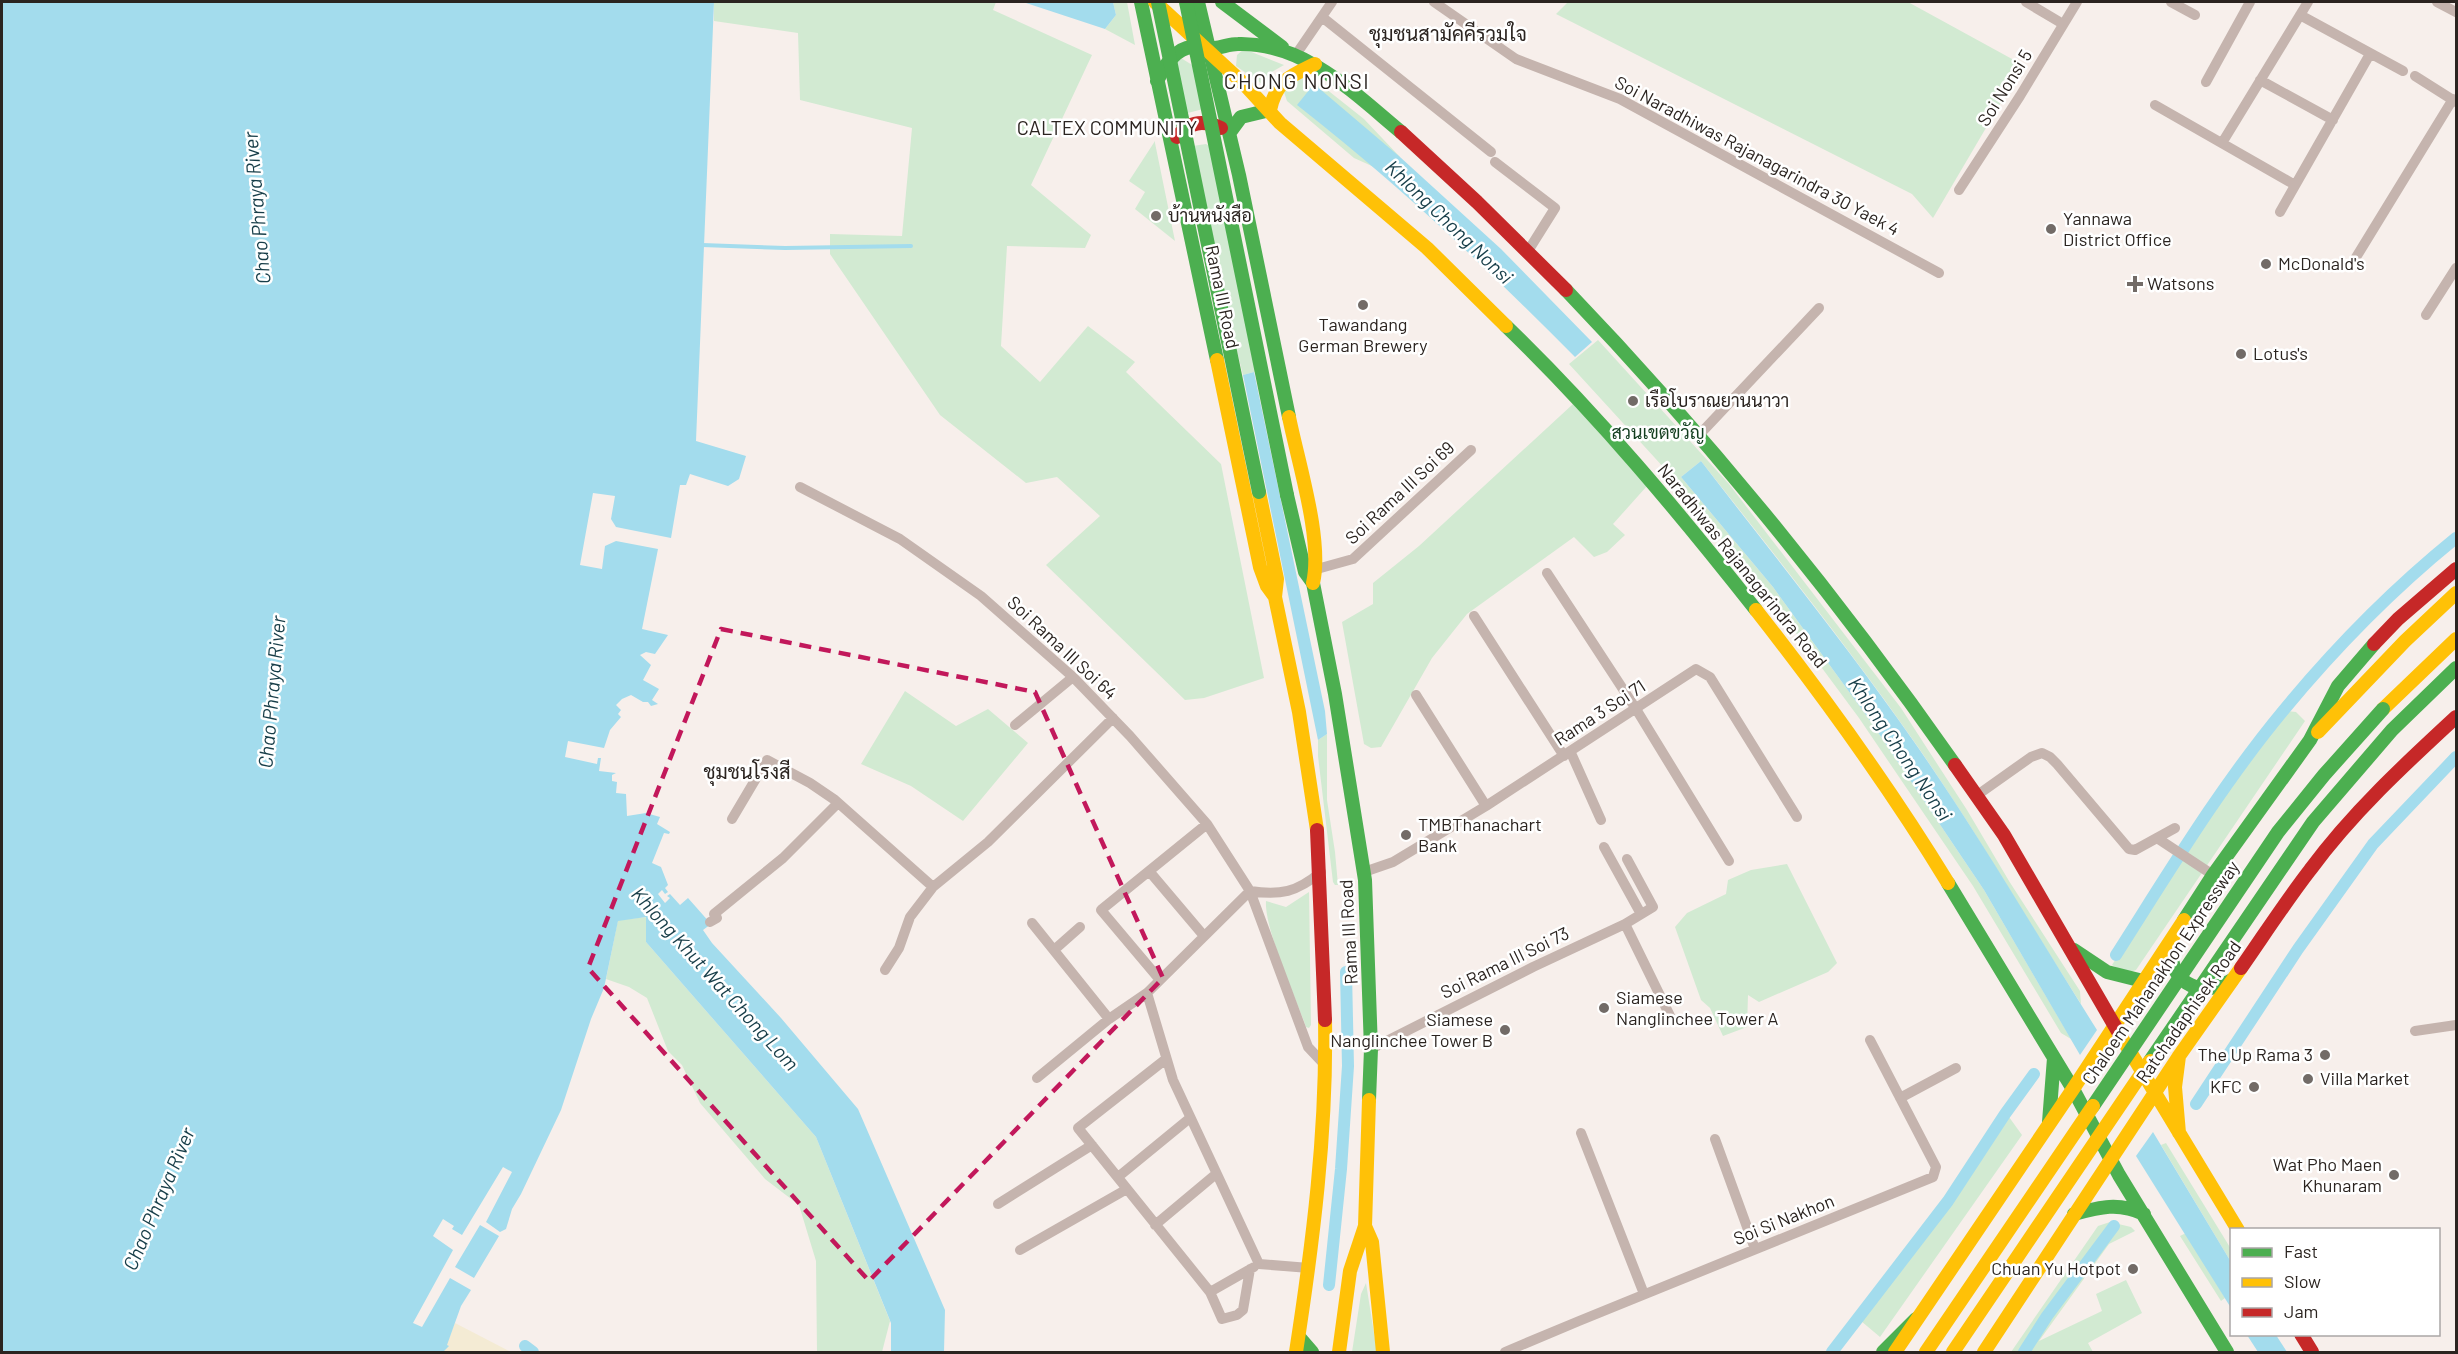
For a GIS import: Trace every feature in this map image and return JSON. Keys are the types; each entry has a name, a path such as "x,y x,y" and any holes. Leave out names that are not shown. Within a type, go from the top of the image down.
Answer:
{"main road":[{"name":"Rama III Road","path":"1141,2 1258,558 1264,579 1275,597"},
{"name":"Rama III Road","path":"1156,2 1277,579 1275,597 1299,712 1317,822 1321,872 1326,1083 1309,1268 1296,1353"},
{"name":"Naradhiwas Rajanagarindra Road","path":"1156,2 1270,110 1280,123 1427,248 1566,384 1688,524 1816,687 1902,808 2073,1089 2111,1159 2227,1353"},
{"name":"Rama III Road","path":"1186,2 1287,495 1305,572 1313,583 1335,694 1364,872 1368,926 1371,1049 1365,1226 1358,1239 1353,1258 1339,1353"},
{"name":"Rama III Road","path":"1198,2 1207,49 1230,132 1286,400 1317,569 1313,583"},
{"path":"1222,2 1245,22 1295,56"},
{"path":"1157,81 1160,73 1181,50 1191,47 1207,49 1243,44 1258,45 1315,64 1412,142 1528,250 1607,331 1700,434 1826,589 2004,835 2154,1095 2237,1228"},
{"path":"1172,146 1182,129 1198,122 1212,123 1230,132 1235,120 1242,116 1270,110 1276,87 1285,78 1315,64"},
{"path":"2310,740 2327,704 2357,662 2398,619 2457,569"},
{"path":"1895,1353 2073,1089 2176,929 2310,740 2405,641 2457,593"},
{"name":"Chaloem Mahanakhon Expressway","path":"1926,1353 2278,832 2361,733 2396,696 2457,639"},
{"path":"1953,1353 2313,822 2392,730 2457,668"},
{"name":"Ratchadaphisek Road","path":"1984,1353 2179,1056 2239,974 2294,891 2327,848 2405,764 2457,717"},
{"path":"2176,929 2169,948 2169,957 2174,972 2184,982 2196,988 2216,988 2229,983 2239,974"},
{"path":"2069,946 2107,972 2143,981"},
{"path":"2179,1056 2175,1087 2179,1136"},
{"path":"2049,1122 2054,1058"},
{"path":"2074,1214 2101,1206 2118,1204 2144,1214"},
{"path":"1365,1226 1372,1242 1383,1353"},
{"path":"1883,1353 1916,1319"},
{"path":"2302,1336 2312,1353"},
{"path":"1299,1337 1312,1353"}],"street":[{"path":"1295,56 1332,2"},
{"name":"Soi Naradhiwas Rajanagarindra 30 Yaek 4","path":"1434,2 1516,59 1620,99 1939,273"},
{"path":"2026,2 2063,24"},
{"name":"Soi Nonsi 5","path":"1959,190 2077,2"},
{"path":"2170,2 2195,15"},
{"path":"2206,82 2250,2"},
{"path":"2222,143 2308,2"},
{"path":"2437,2 2457,12"},
{"path":"2300,15 2403,71"},
{"path":"1322,17 1555,208 1528,250"},
{"path":"2280,212 2370,54"},
{"path":"2355,259 2455,100 2415,76"},
{"path":"2260,80 2332,120"},
{"path":"2155,105 2295,185"},
{"path":"2426,315 2457,268"},
{"path":"1700,434 1820,308"},
{"name":"Soi Rama III Soi 69","path":"1317,569 1353,559 1471,450"},
{"name":"Soi Rama III Soi 64","path":"800,487 900,539 981,596 1073,677 1113,718 1207,824 1250,891 1308,1047 1325,1065"},
{"path":"1547,573 1636,709 1729,861"},
{"path":"1474,616 1567,754 1601,820"},
{"name":"Rama 3 Soi 71","path":"1364,872 1393,862 1486,806 1696,669 1710,677 1797,817"},
{"path":"1015,725 1073,677"},
{"path":"1416,694 1486,806"},
{"path":"885,970 899,948 910,917 933,887 988,842 1113,718"},
{"path":"1976,796 2031,757 2042,753 2050,757 2129,849 2135,850 2175,828"},
{"path":"732,819 767,760 810,783 838,803 933,887"},
{"path":"710,922 717,918 714,914 783,858 838,803"},
{"path":"1160,980 1101,910 1207,824"},
{"path":"2157,838 2213,875"},
{"path":"1604,847 1641,914"},
{"name":"Soi Rama III Soi 73","path":"1371,1049 1625,924 1653,907 1627,859"},
{"path":"1149,871 1204,936"},
{"path":"1037,1077 1109,1019 1147,993 1250,891 1271,894 1289,891 1305,885 1321,872"},
{"path":"1032,923 1109,1019"},
{"path":"1625,924 1673,1022"},
{"path":"1054,950 1080,927"},
{"path":"1147,993 1173,1080 1216,1174 1254,1266 1243,1310 1237,1316 1222,1319 1219,1317 1210,1292 1078,1128 1166,1059"},
{"path":"2415,1031 2457,1025"},
{"name":"Soi Si Nakhon","path":"1505,1353 1644,1294 1933,1178 1936,1167 1870,1040"},
{"path":"1900,1098 1956,1068"},
{"path":"1118,1177 1190,1118"},
{"path":"1581,1133 1644,1294"},
{"path":"1715,1139 1755,1249"},
{"path":"998,1204 1092,1145"},
{"path":"1155,1224 1216,1174"},
{"path":"1020,1250 1127,1189"},
{"path":"1210,1292 1254,1266 1309,1268"}],"highlighted area":[{"path":"721,629 1035,692 1163,978 869,1281 588,968"}],"green space":[{"path":"714,2 996,2 993,10 1092,55 1031,185 1091,235 1085,248 1007,246 1001,346 1040,382 1088,326 1135,362 1126,372 1221,464 1264,678 1204,698 1185,700 1046,565 1100,516 1057,477 1026,483 940,415 830,254 830,234 902,236 912,128 800,100 798,33 714,21"},
{"path":"1113,2 1127,2 1135,45 1105,29 1116,15"},
{"path":"1568,2 1908,2 2023,65 1933,218 1912,194 1556,14"},
{"path":"1244,49 1284,65 1270,73 1268,88 1236,66 1237,55"},
{"path":"1166,56 1181,58 1197,68 1207,108 1180,115"},
{"path":"1311,77 1364,119 1400,157 1374,167 1354,158 1287,101 1284,92 1292,79"},
{"path":"1155,141 1175,241 1135,209 1145,192 1129,181"},
{"path":"1206,144 1215,149 1258,371 1243,375 1186,147"},
{"name":"สวนเขตขวัญ","path":"1598,340 1729,484 1901,708 2080,991 2081,1004 1939,779 1839,638 1701,461 1681,477 1773,587 1871,722 1984,890 2071,1039 2061,1033 1973,886 1859,718 1796,633 1676,481 1569,364"},
{"path":"1573,404 1647,486 1613,524 1625,535 1607,552 1594,557 1574,537 1467,614 1432,658 1381,747 1371,748 1364,744 1342,622 1373,604 1373,583 1419,546"},
{"path":"905,691 956,726 988,709 1028,743 963,821 911,786 861,764"},
{"path":"2287,711 2296,712 2305,721 2136,970 2127,973 2112,965 2188,845"},
{"path":"1327,734 1327,800 1338,885 1333,882 1318,756 1318,740"},
{"path":"1787,864 1837,963 1828,972 1759,1002 1748,995 1747,1027 1723,1036 1710,1008 1701,1000 1675,927 1687,913 1726,894 1728,880 1751,870"},
{"path":"1309,892 1311,1025 1309,1028 1306,1027 1275,945 1266,901 1286,907"},
{"path":"647,917 646,942 816,1137 890,1321 882,1352 817,1352 816,1261 799,1205 765,1179 700,1103 682,1065 668,1051 647,998 629,987 606,979 618,920"},
{"path":"2009,1117 2022,1135 1880,1337 1861,1321"},
{"path":"2166,1143 2230,1247 2230,1260 2161,1145"},
{"path":"2110,1222 2131,1227 2135,1231 2109,1244 2039,1341 2102,1311 2096,1294 2126,1280 2142,1313 2088,1343 2093,1352 2011,1352 2098,1226"},
{"path":"2186,1233 2225,1298 2221,1301 2180,1236"},
{"path":"1366,1283 1377,1352 1352,1352 1361,1294"}],"sand":[{"path":"455,1323 511,1352 443,1352 448,1346 446,1345"}],"water":[{"path":"2,2 714,2 696,441 746,456 739,479 728,486 690,474 686,485 680,485 671,538 616,527 611,519 615,496 593,493 580,565 602,569 605,546 616,541 658,549 642,629 668,635 655,654 646,652 640,655 651,665 643,680 659,689 652,700 658,704 651,706 648,702 643,702 631,695 622,699 616,705 621,710 618,714 621,717 610,730 604,748 568,741 565,757 597,764 598,758 601,758 599,771 616,773 612,775 612,781 617,782 616,793 626,794 627,816 646,813 660,817 657,824 670,832 669,834 664,833 652,863 661,867 668,885 665,888 668,892 665,894 662,890 658,894 665,903 670,898 667,896 670,894 680,905 688,898 711,924 703,930 712,943 781,1018 858,1109 945,1310 944,1352 891,1352 891,1323 816,1137 646,942 646,917 618,921 604,988 591,1019 561,1110 512,1209 506,1229 500,1232 486,1222 512,1172 503,1167 462,1235 452,1229 454,1226 443,1219 433,1236 453,1250 413,1323 422,1327 450,1278 471,1290 461,1306 447,1345 449,1346 443,1352 2,1352"},
{"path":"1023,2 1113,2 1116,15 1105,29"},
{"name":"Khlong Chong Nonsi","path":"1314,84 1400,157 1501,249 1592,342 1575,357 1440,226 1370,164 1297,105"},
{"path":"1254,372 1325,711 1327,734 1318,740 1243,375"},
{"name":"Khlong Chong Nonsi","path":"1701,461 1865,673 1964,816 2097,1030 2080,1055 1984,890 1871,722 1773,587 1681,477"},
{"path":"2153,1132 2230,1260 2230,1306 2136,1156"},
{"path":"480,1225 499,1236 474,1278 455,1267"},
{"path":"2248,1336 2277,1336 2287,1352 2258,1352"}],"waterway":[{"path":"702,245 785,248 911,246"},
{"path":"2116,955 2216,800 2283,711 2365,620 2456,538"},
{"path":"2196,1104 2298,949 2373,844 2456,757"},
{"path":"1329,1285 1341,1169 1348,1066 1346,972"},
{"path":"1832,1352 1948,1201 2034,1074"},
{"path":"2024,1352 2047,1316 2114,1226"},
{"path":"525,1346 533,1352"}],"traffic: fast":[{"path":"1141,2 1217,360"},
{"path":"1158,2 1259,492"},
{"path":"1186,2 1287,495"},
{"path":"1198,2 1239,175 1289,417"},
{"path":"1222,2 1282,47"},
{"path":"1157,81 1171,59 1186,48 1215,48 1232,44 1262,46 1285,51 1327,73 1401,132"},
{"path":"1230,132 1241,117 1270,110"},
{"path":"1566,290 1670,403 1770,520 1818,580 1955,765"},
{"path":"1506,326 1605,428 1697,536 1756,610"},
{"path":"1287,495 1305,572 1313,583 1335,694 1365,880 1371,1049 1369,1100"},
{"path":"2184,920 2213,875 2310,740 2338,686 2374,644"},
{"path":"2150,1061 2313,822 2392,730 2456,668"},
{"path":"2093,1106 2278,832 2324,775 2383,709"},
{"path":"1948,883 2073,1089 2119,1175 2227,1352"},
{"path":"2172,940 2171,954 2174,966 2179,976 2187,983 2207,988 2232,980"},
{"path":"2074,950 2107,972 2143,981"},
{"path":"2049,1122 2054,1058"},
{"path":"2074,1214 2109,1207 2126,1208 2144,1214"},
{"path":"1883,1352 1916,1319"},
{"path":"1299,1337 1312,1352"}],"traffic: slow":[{"path":"1155,2 1245,85 1280,123 1427,248 1506,326"},
{"path":"1270,110 1280,86 1298,72 1315,64"},
{"path":"1217,360 1260,567 1267,586 1275,597"},
{"path":"1289,417 1312,523 1315,545 1313,583"},
{"path":"1259,492 1277,579 1275,597 1299,712 1317,830"},
{"path":"2318,732 2405,641 2456,593"},
{"path":"1756,610 1856,744 1948,883"},
{"path":"2383,709 2456,639"},
{"path":"1895,1352 2184,920"},
{"path":"1984,1352 2179,1056 2241,968"},
{"path":"1296,1352 1318,1186 1324,1103 1325,1020"},
{"path":"2120,1035 2237,1228"},
{"path":"2179,1056 2175,1087 2179,1133"},
{"path":"1953,1352 2150,1061"},
{"path":"1339,1352 1350,1271 1365,1226 1369,1100"},
{"path":"1926,1352 2093,1106"},
{"path":"1365,1226 1372,1242 1383,1352"}],"traffic: jam":[{"path":"1177,137 1192,125 1203,123 1221,128"},
{"path":"1401,132 1477,202 1566,290"},
{"path":"2374,644 2398,619 2456,569"},
{"path":"2241,968 2301,882 2343,829 2398,771 2456,717"},
{"path":"1955,765 2004,835 2120,1035"},
{"path":"1317,830 1325,1020"},
{"path":"2302,1336 2312,1352"}],"place":[{"name":"บ้านหนังสือ","path":"1156,216"},
{"name":"Yannawa District Office","path":"2051,229"},
{"name":"McDonald's","path":"2266,264"},
{"name":"Watsons","path":"2135,284"},
{"name":"Tawandang German Brewery","path":"1363,305"},
{"name":"Lotus's","path":"2241,354"},
{"name":"เรือโบราณยานนาวา","path":"1633,401"},
{"name":"TMBThanachart Bank","path":"1406,835"},
{"name":"Siamese Nanglinchee Tower A","path":"1604,1008"},
{"name":"Siamese Nanglinchee Tower B","path":"1505,1030"},
{"name":"The Up Rama 3","path":"2325,1055"},
{"name":"Villa Market","path":"2308,1079"},
{"name":"KFC","path":"2254,1087"},
{"name":"Wat Pho Maen Khunaram","path":"2394,1175"},
{"name":"Chuan Yu Hotpot","path":"2133,1269"}],"district":[{"name":"ชุมชนสามัคคีรวมใจ","path":"1448,34"},
{"name":"CHONG NONSI","path":"1297,82"},
{"name":"CALTEX COMMUNITY","path":"1107,128"},
{"name":"ชุมชนโรงสี","path":"747,772"}],"water label":[{"name":"Chao Phraya River","path":"257,208"},
{"name":"Chao Phraya River","path":"272,692"},
{"name":"Khlong Khut Wat Chong Lom","path":"715,979"},
{"name":"Chao Phraya River","path":"159,1199"}]}
